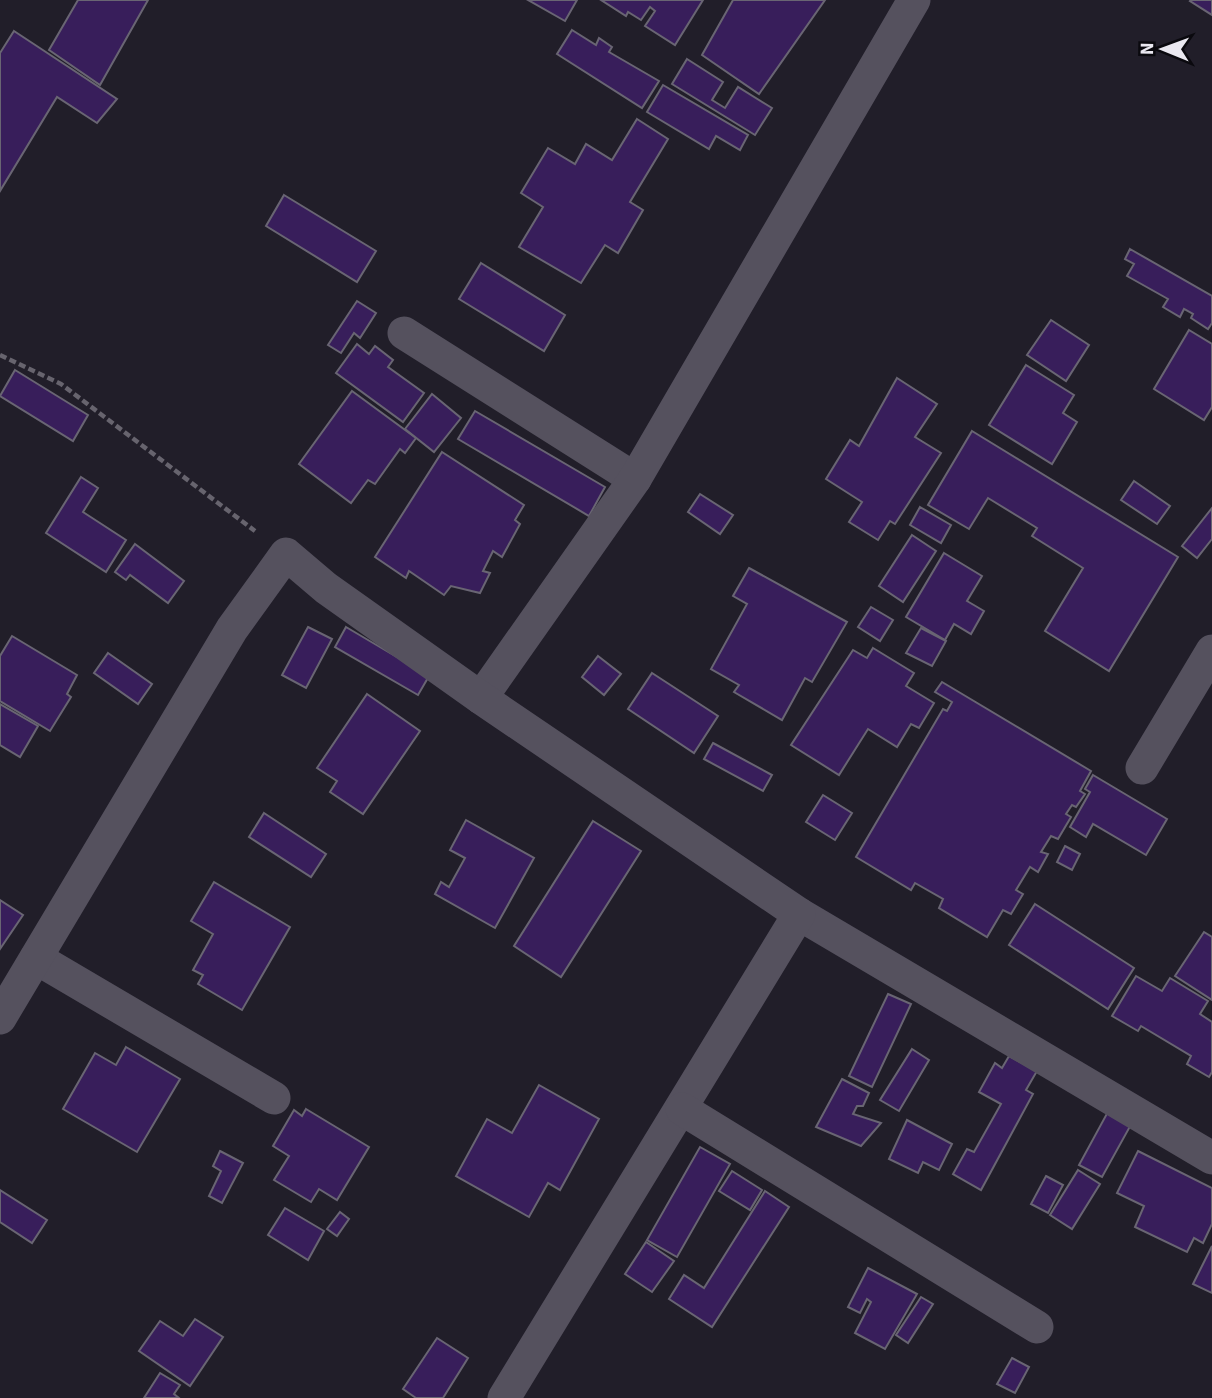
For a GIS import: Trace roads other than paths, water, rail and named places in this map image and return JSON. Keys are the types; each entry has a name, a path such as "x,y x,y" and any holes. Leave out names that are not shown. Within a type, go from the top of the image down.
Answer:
{"street":[{"path":"481,698 635,479 914,0"},
{"path":"404,333 635,479"},
{"path":"0,1018 232,629 286,554 326,588 481,698 799,914 1212,1158"},
{"path":"1142,768 1212,650"},
{"path":"504,1398 799,914"},
{"path":"36,958 274,1098"},
{"path":"682,1109 1037,1327"}]}
